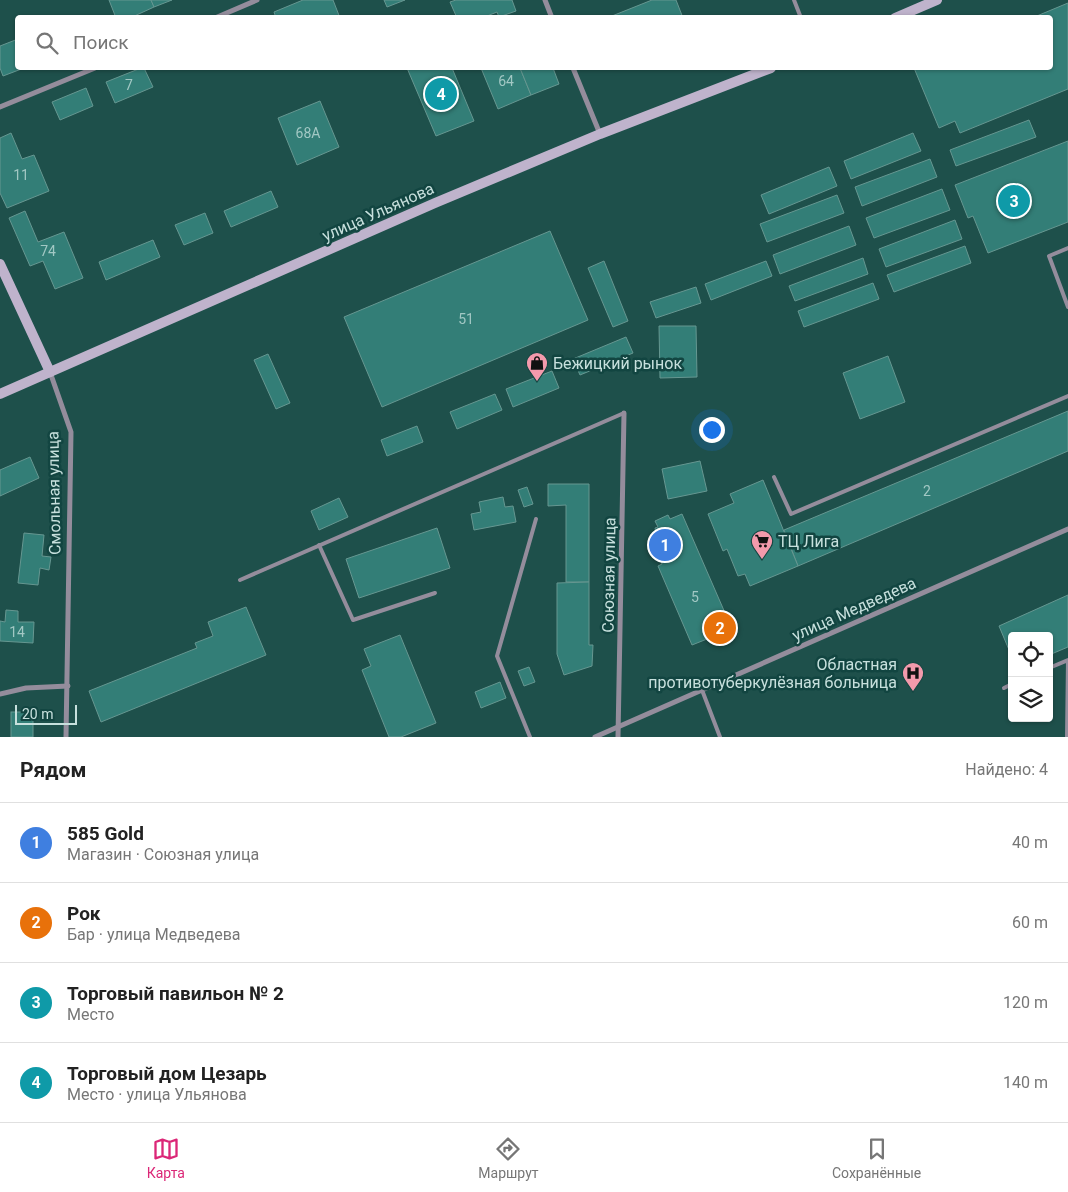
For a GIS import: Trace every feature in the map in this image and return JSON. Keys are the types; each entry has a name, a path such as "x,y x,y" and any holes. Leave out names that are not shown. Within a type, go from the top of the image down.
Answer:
{"main road":[{"path":"902,15 937,0"},
{"name":"улица Ульянова","path":"0,394 426,207 600,134 766,70"},
{"name":"Смольная улица","path":"0,264 50,372"}],"street":[{"path":"222,15 257,0"},
{"path":"545,0 551,15"},
{"path":"0,107 90,70"},
{"path":"574,70 600,134"},
{"name":"Смольная улица","path":"50,372 72,432 66,737"},
{"name":"Союзная улица","path":"618,737 624,413"},
{"name":"улица Медведева","path":"594,737 1068,529"},
{"path":"0,694 26,688 68,686"}],"lane":[{"path":"794,0 800,15"},
{"path":"1068,248 1049,256 1068,307"},
{"path":"774,477 791,514 1068,396"},
{"path":"240,580 624,413"},
{"path":"530,737 497,656 536,519"},
{"path":"319,545 353,620 435,593"},
{"path":"1053,666 1068,660 1067,737"},
{"path":"1004,688 1008,686"},
{"path":"702,690 720,737"}],"building":[{"path":"109,0 151,0 154,7 137,15 115,15"},
{"path":"151,0 172,0 154,7"},
{"path":"303,0 333,0 339,15 275,15 274,12"},
{"path":"384,0 405,0 387,7"},
{"path":"456,0 512,0 516,11 505,15 498,15 497,12 490,15 456,15 450,2"},
{"path":"652,0 676,0 682,15 614,15"},
{"path":"1068,3 1068,89 960,133 955,121 939,128 915,70 1053,70 1053,15 1039,15"},
{"path":"15,40 15,70 19,70 3,76 0,68 0,46"},
{"path":"136,70 145,70 153,87 115,103 106,82"},
{"path":"408,70 453,70 474,121 436,136"},
{"path":"482,70 521,70 531,95 498,109"},
{"path":"521,70 554,70 559,84 531,95"},
{"path":"86,88 93,106 60,120 52,102"},
{"path":"320,101 339,147 297,165 278,118"},
{"path":"1029,120 1036,137 956,166 950,150"},
{"path":"11,133 22,159 34,155 49,191 7,208 0,193 0,138"},
{"path":"913,133 921,151 851,179 844,161"},
{"path":"1068,141 1068,222 988,253 973,216 968,218 955,185"},
{"path":"930,159 937,177 862,206 855,187"},
{"path":"829,167 837,186 769,214 761,195"},
{"path":"942,189 950,210 874,238 866,218"},
{"path":"271,191 278,207 231,227 224,211"},
{"path":"837,195 844,213 767,242 760,224"},
{"path":"25,211 38,242 64,232 83,278 55,289 43,261 30,266 9,218"},
{"path":"205,213 213,233 184,245 175,225"},
{"path":"955,220 962,239 886,267 879,249"},
{"path":"849,226 856,245 780,274 773,255"},
{"path":"550,231 588,320 382,407 344,317"},
{"path":"153,240 160,257 106,280 99,262"},
{"path":"965,246 971,263 894,292 887,275"},
{"path":"863,258 868,274 795,301 789,286"},
{"path":"604,261 628,321 613,327 588,268"},
{"path":"766,261 772,276 711,300 705,284"},
{"path":"873,283 879,299 804,327 798,311"},
{"path":"696,287 701,303 656,318 650,302"},
{"path":"659,326 696,326 697,377 660,378"},
{"path":"626,337 633,353 580,375 573,359"},
{"path":"268,354 290,403 276,409 254,360"},
{"path":"888,356 905,402 860,419 843,373"},
{"path":"552,371 559,388 513,407 506,389"},
{"path":"495,394 502,410 457,429 450,412"},
{"path":"1068,411 1068,451 798,566 784,530"},
{"path":"417,426 423,442 387,456 381,440"},
{"path":"30,457 39,478 0,496 0,470"},
{"path":"700,461 707,491 668,499 662,469"},
{"path":"763,480 798,566 750,586 745,574 738,576 727,549 723,551 708,514 734,503 730,494"},
{"path":"548,484 589,484 589,582 566,582 566,505 548,506"},
{"path":"527,487 533,504 524,507 518,490"},
{"path":"503,497 505,507 513,506 516,522 474,530 471,514 481,512 479,502"},
{"path":"339,498 348,517 319,530 311,511"},
{"path":"682,514 732,629 692,645 658,566 662,564 655,528 658,527 655,521 668,515 670,519"},
{"path":"437,528 450,568 359,598 346,559"},
{"path":"24,533 44,535 42,556 51,557 49,570 40,568 38,585 18,583"},
{"path":"589,582 589,645 593,645 592,666 564,675 557,654 557,583"},
{"path":"1068,595 1068,647 1053,653 1053,632 1008,632 1008,647 999,626"},
{"path":"246,607 266,655 101,722 89,691 197,648 195,643 213,636 208,622"},
{"path":"6,610 18,611 18,622 34,622 33,643 0,641 0,621 5,622"},
{"path":"400,635 436,723 401,737 389,737 362,670 371,666 364,649"},
{"path":"529,667 535,682 524,686 518,671"},
{"path":"500,682 506,698 481,708 475,692"},
{"path":"11,712 33,712 33,737 11,737"}],"place":[{"name":"Торговый дом Цезарь","path":"441,94"},
{"name":"Торговый павильон № 2","path":"1014,201"},
{"name":"Бежицкий рынок","path":"537,382"},
{"name":"585 Gold","path":"665,545"},
{"name":"ТЦ Лига","path":"762,560"},
{"name":"Рок","path":"720,628"},
{"name":"Областная противотуберкулёзная больница","path":"913,692"}]}
